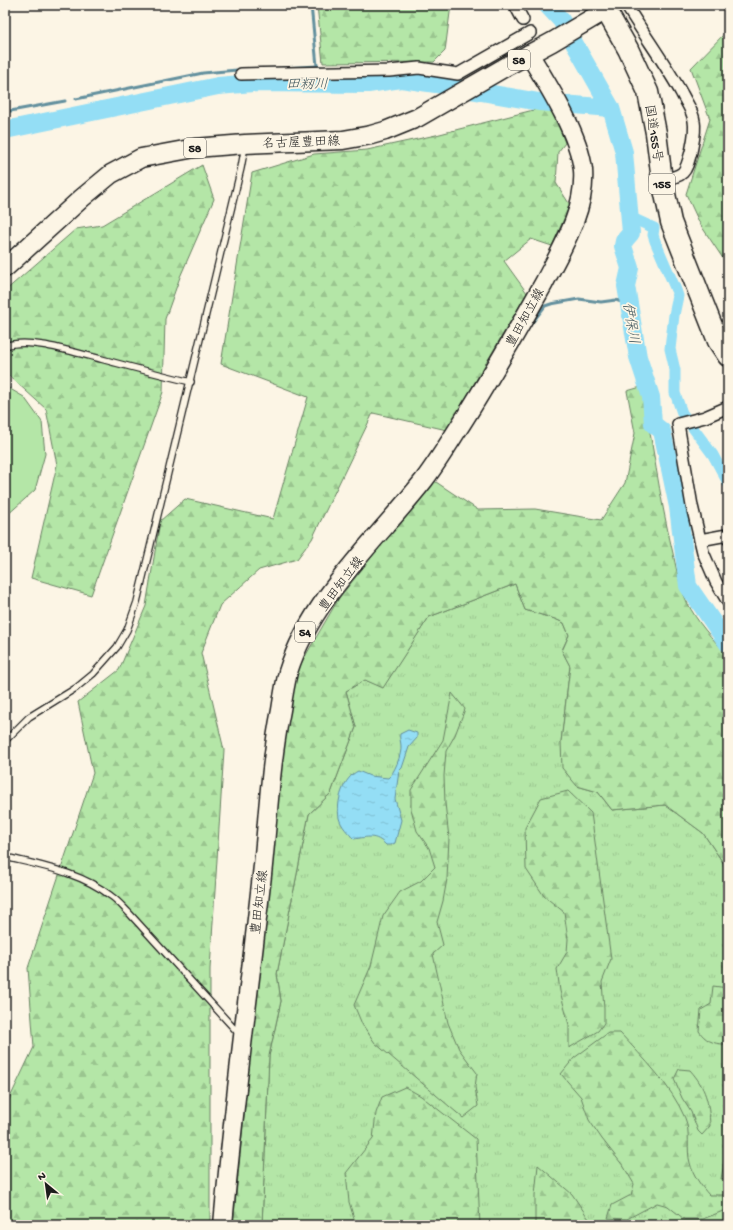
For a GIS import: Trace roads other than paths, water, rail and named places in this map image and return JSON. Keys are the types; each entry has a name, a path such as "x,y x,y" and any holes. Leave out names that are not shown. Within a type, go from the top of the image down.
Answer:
{"highway":[{"name":"国道155号","path":"601,10 628,49 648,92 656,133 662,180 671,222 718,341 728,356"}],"main road":[{"name":"名古屋豊田線","path":"5,268 110,174 141,158 195,148 245,144 343,140 385,131 420,115 552,42 601,10"},
{"name":"豊田知立線","path":"223,1225 262,875 275,738 288,673 299,642 330,591 425,478 475,402 519,329 561,251 580,206 583,185 582,164 579,150 565,118 529,54"}],"street":[{"path":"515,5 523,20"},
{"path":"626,5 672,76 691,111 694,120 693,142 686,168 678,177 662,180"},
{"path":"241,74 389,71 419,68 458,74 530,33"},
{"path":"726,595 716,582 703,552 692,506 678,424 705,417 728,407"},
{"path":"700,540 727,535 728,539"}],"lane":[{"path":"5,741 29,717 76,688 93,674 117,647 127,630 137,602 241,168 245,144"},
{"path":"5,346 23,343 51,347 190,382"},
{"path":"5,857 72,874 93,884 112,896 243,1038"}],"water":[{"path":"408,730 417,733 417,738 409,747 402,768 399,771 395,799 401,820 395,843 386,845 378,839 371,837 354,839 343,827 339,818 338,812 342,791 348,779 358,771 370,776 388,778 399,759 401,750 400,734"}],"waterway":[{"path":"311,5 317,66"},
{"name":"伊保川","path":"547,5 561,20 611,108 624,152 631,233 624,241 623,246 630,268 626,286 638,357 651,397 653,424 662,431 678,507 688,586 728,644"},
{"path":"282,68 317,66 324,68"},
{"path":"76,99 203,73 237,70"},
{"name":"田籾川","path":"5,130 218,86 253,83 368,84 401,79 539,102 611,108"},
{"path":"5,112 65,101"},
{"path":"630,217 654,228 653,235 655,241 678,296 670,349 675,370 675,393 682,413 713,455 728,483"},
{"path":"528,328 545,306 551,304 579,299 601,302 616,300 629,305"}]}
